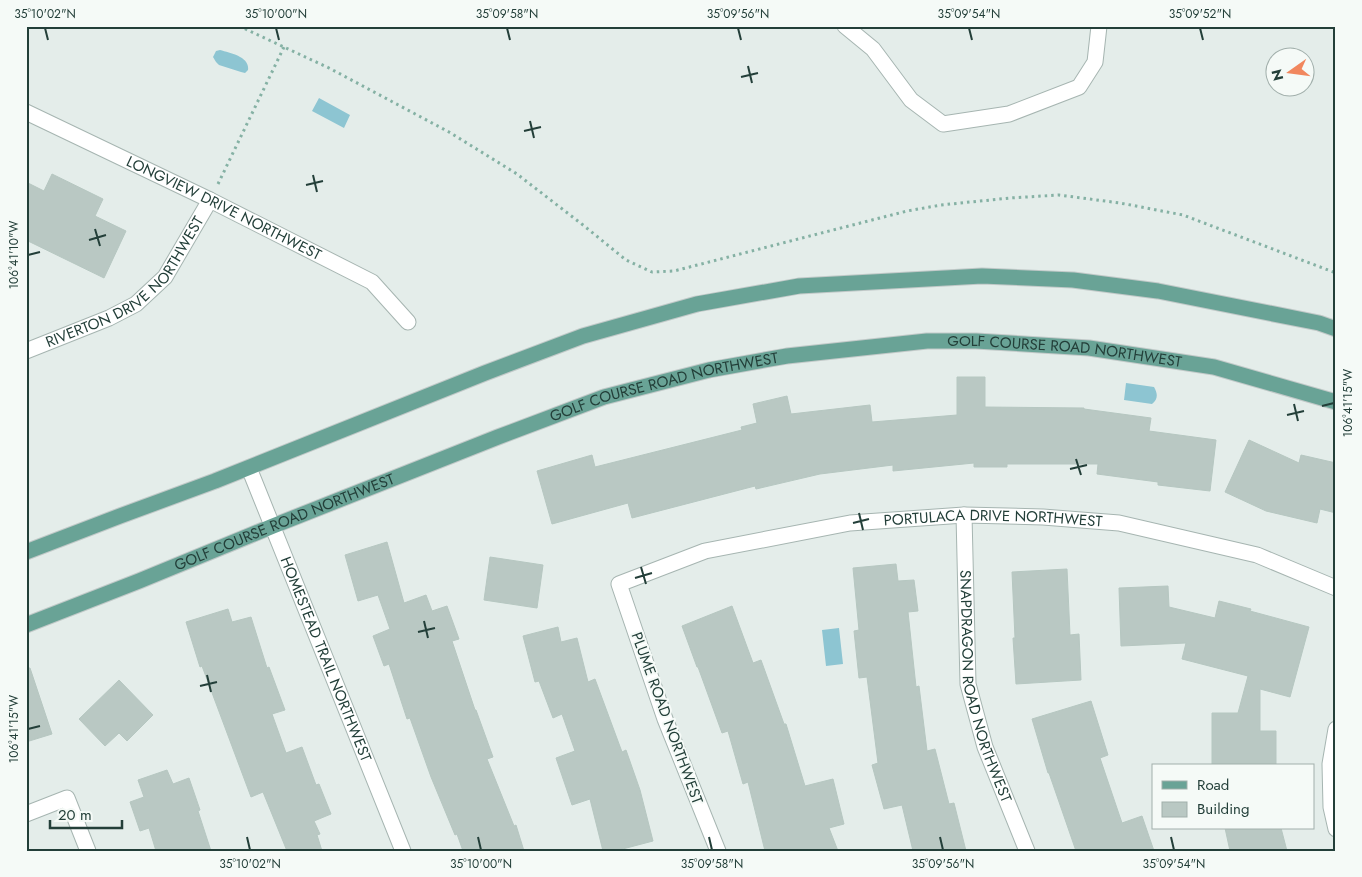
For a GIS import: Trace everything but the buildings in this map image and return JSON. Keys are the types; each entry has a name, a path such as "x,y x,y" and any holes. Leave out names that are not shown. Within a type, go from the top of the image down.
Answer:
{"main road":[{"path":"26,552 249,468 485,373 583,336 697,304 799,286 982,276 1073,280 1158,291 1319,323 1336,329"},
{"name":"GOLF COURSE ROAD NORTHWEST","path":"26,625 489,440 604,397 709,370 787,356 927,341 976,341 1090,348 1214,367 1336,402"}],"street":[{"path":"845,26 873,49 911,100 943,124 1009,114 1078,87 1095,62 1099,26"},
{"name":"LONGVIEW DRIVE NORTHWEST","path":"26,112 210,200 372,282 408,322"},
{"name":"RIVERTON DRIVE NORTHWEST","path":"26,351 108,318 136,304 165,277 210,200"},
{"name":"HOMESTEAD TRAIL NORTHWEST","path":"249,468 403,851"},
{"name":"PORTULACA DRIVE NORTHWEST","path":"619,584 705,551 850,523 964,515 1043,517 1119,523 1257,555 1336,588"},
{"name":"SNAPDRAGON ROAD NORTHWEST","path":"964,515 968,684 985,747 1027,851"},
{"name":"PLUME ROAD NORTHWEST","path":"619,584 665,719 718,851"},
{"path":"1336,729 1330,764 1331,808 1336,829"},
{"path":"26,814 67,798 88,851"}],"path":[{"path":"239,26 329,68 449,132 517,174 626,260 652,272 674,270 907,211 941,205 1059,195 1120,203 1184,215 1336,273"},
{"path":"210,200 284,47"}],"water":[{"path":"220,50 243,59 248,66 248,70 245,73 219,65 213,57 216,51"},
{"path":"319,98 350,115 344,128 312,111"},
{"path":"1126,383 1154,387 1157,394 1155,400 1152,404 1124,400"},
{"path":"839,628 843,664 826,666 822,630"}]}
